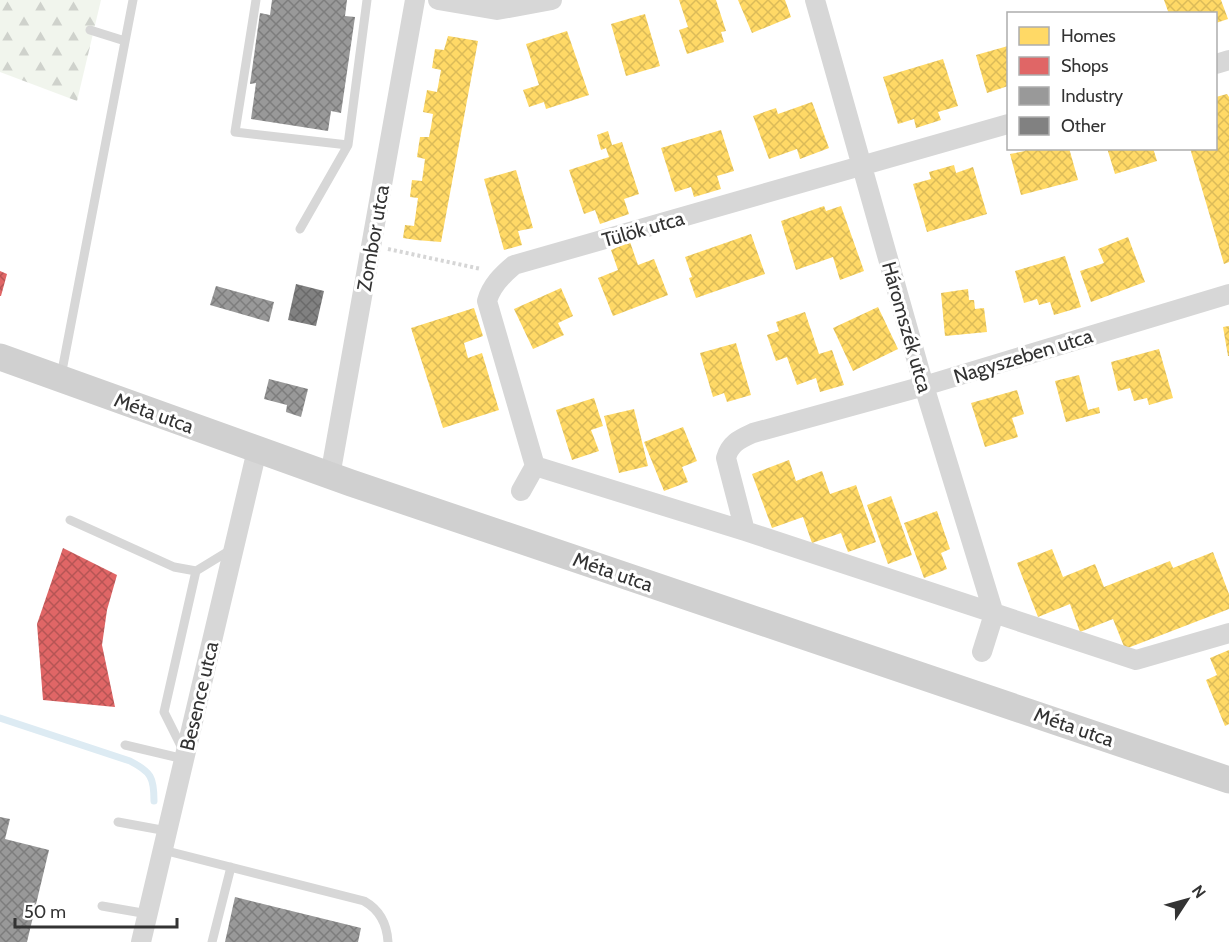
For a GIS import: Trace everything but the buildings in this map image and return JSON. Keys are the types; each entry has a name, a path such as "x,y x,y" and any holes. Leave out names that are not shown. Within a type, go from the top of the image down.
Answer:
{"main road":[{"name":"Méta utca","path":"0,357 330,476 1229,780"}],"street":[{"name":"Zombor utca","path":"330,476 415,0"},
{"path":"438,0 497,10 552,0"},
{"name":"Háromszék utca","path":"815,0 924,386 994,614"},
{"name":"Tülök utca","path":"502,275 514,266 1007,124"},
{"path":"502,275 487,301 535,466 521,491"},
{"name":"Nagyszeben utca","path":"745,531 726,458 728,450 736,440 753,433 924,386 1229,294"},
{"name":"Besence utca","path":"141,942 256,450"},
{"path":"535,466 745,531 1137,660 1229,633"},
{"path":"982,652 994,614"}],"lane":[{"path":"60,378 133,0"},
{"path":"256,0 235,132 348,146"},
{"path":"300,229 348,146 367,0"},
{"path":"90,30 125,41"},
{"path":"70,520 174,567 196,571 234,548"},
{"path":"185,757 164,712 196,571"},
{"path":"125,745 185,757"},
{"path":"118,822 231,867 364,901 376,908 384,921 388,942"},
{"path":"212,942 231,867"},
{"path":"102,906 148,914"}],"path":[{"path":"372,246 502,275"}],"green space":[{"path":"0,0 101,0 77,101 0,72"}],"waterway":[{"path":"0,718 130,761 150,776 154,801"}]}
